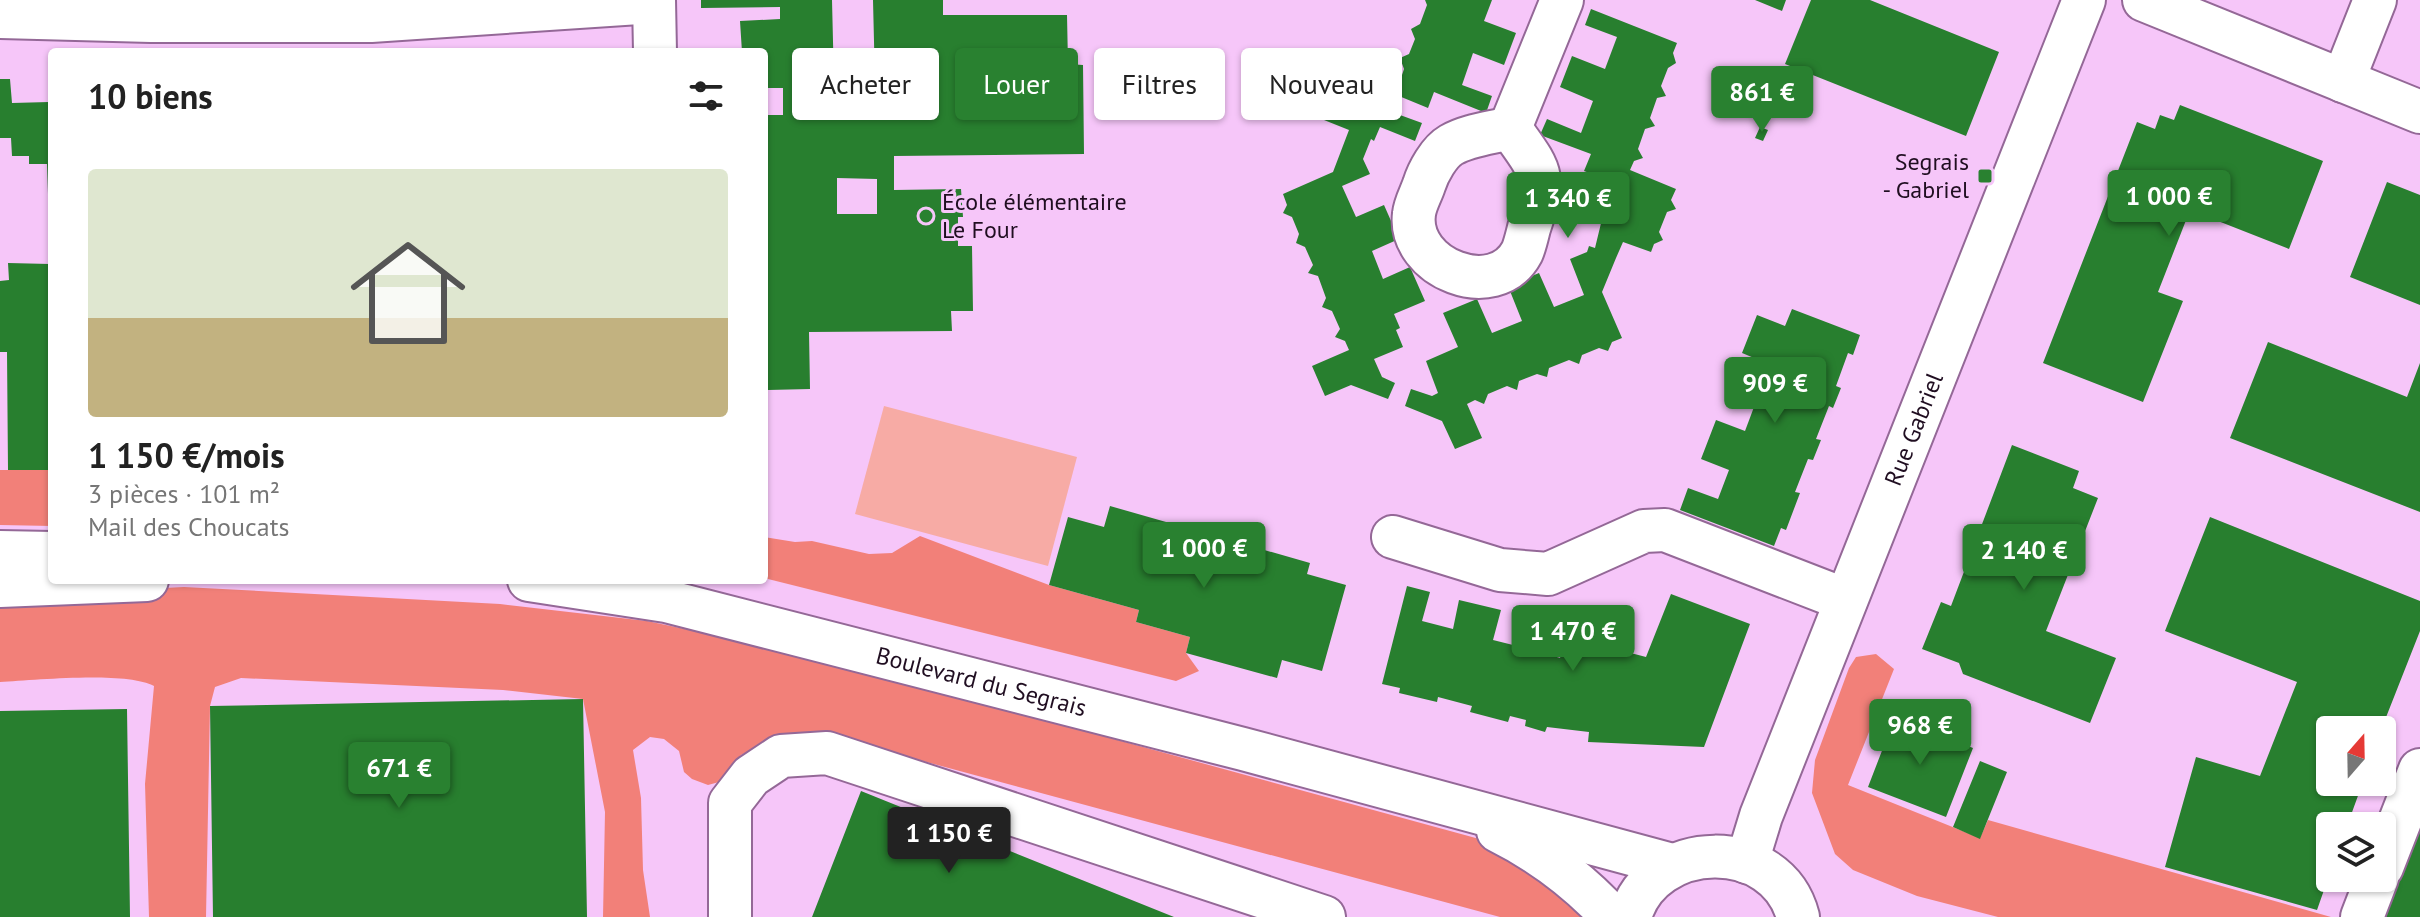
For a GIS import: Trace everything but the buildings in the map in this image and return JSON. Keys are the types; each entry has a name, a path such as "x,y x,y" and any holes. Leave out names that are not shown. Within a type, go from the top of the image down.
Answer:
{"street":[{"path":"1510,128 1562,0"},
{"name":"Rue Gabriel","path":"1747,862 1761,816 2084,0"},
{"path":"2144,0 2420,112"},
{"path":"2343,81 2375,0"},
{"path":"0,17 151,21 371,36 654,1 655,48"},
{"path":"1393,537 1500,570 1548,574 1644,531 1665,530 1846,600"},
{"path":"0,552 48,553"},
{"path":"0,586 49,584"},
{"name":"Boulevard du Segrais","path":"584,584 666,590 1672,865"},
{"path":"730,917 730,803 751,776 781,756 827,753 1324,917"},
{"path":"2396,831 2420,770"},
{"name":"Boulevard du Segrais","path":"1432,800 1516,840 1572,879 1612,917"},
{"path":"1630,917 1633,906 1649,882 1672,865 1697,856 1723,855 1747,862 1768,873 1802,914"},
{"path":"2362,917 2372,892"}],"shaded area":[{"path":"884,406 1077,457 1048,566 855,514"},
{"path":"0,470 48,470 48,526 0,525"},
{"path":"920,536 1049,585 1139,610 1136,622 1190,637 1186,653 1199,671 1176,681 768,579 768,538 812,541 869,554 892,553"},
{"path":"184,587 500,604 647,621 807,655 1494,843 1595,917 1500,917 882,750 770,740 741,755 719,782 708,785 684,772 679,751 664,739 650,737 633,750 641,798 643,870 650,917 603,917 605,812 583,699 503,690 241,678 215,687 210,706 206,917 149,917 145,784 154,686 141,681 102,678 0,682 0,596"},
{"path":"1876,654 1894,669 1848,785 1980,838 1988,820 2331,917 1998,917 1917,896 1853,870 1835,854 1812,793 1815,760 1849,668 1856,657"}],"place":[{"name":"Segrais - Gabriel","path":"1985,176"},
{"name":"École élémentaire Le Four","path":"926,216"}]}
